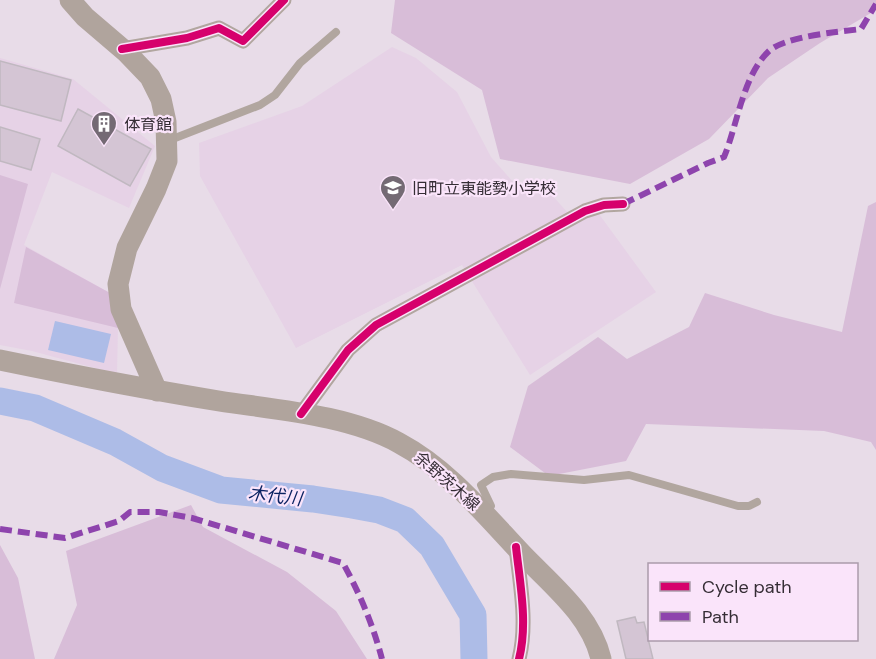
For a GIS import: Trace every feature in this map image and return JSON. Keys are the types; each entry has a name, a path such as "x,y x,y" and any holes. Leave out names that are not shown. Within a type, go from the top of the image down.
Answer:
{"main road":[{"path":"70,0 85,17 150,77 161,99 166,122 167,161 127,248 118,284 121,309 157,391"},
{"name":"余野茨木線","path":"0,360 157,391 364,426 400,443 432,464 463,492 570,604 588,626 601,659"}],"street":[{"path":"122,49 187,38 219,28 243,42 284,0"},
{"path":"301,414 348,350 376,325 585,211 604,205 622,204"},
{"path":"516,547 523,609 522,648 519,659"}],"lane":[{"path":"167,140 260,105 275,95 300,63 336,32"},
{"path":"484,514 491,506 481,485 493,477 511,474 584,480 629,475 738,506 749,506 757,502"}],"shaded area":[{"path":"395,0 876,0 876,10 820,43 768,78 709,139 630,184 500,159 482,90 391,33"},
{"name":"旧町立東能勢小学校","path":"392,47 416,58 457,92 491,157 514,183 542,184 568,213 596,210 656,292 530,375 462,265 296,348 200,176 199,143 302,106"},
{"path":"0,58 73,79 155,146 129,208 52,172 24,245 110,293 118,328 117,374 32,351 0,345"},
{"path":"0,175 28,184 0,289"},
{"path":"876,202 876,450 871,442 824,431 646,424 626,461 549,476 510,447 528,386 598,337 627,359 689,327 705,293 774,315 842,332 868,206"},
{"path":"26,247 110,293 118,328 14,303"},
{"path":"191,505 203,527 287,572 336,611 367,659 54,659 77,605 66,551"},
{"path":"0,545 18,578 35,659 0,659"}],"water":[{"path":"55,321 111,334 104,363 48,350"}],"building":[{"path":"0,61 71,80 61,121 0,105"},
{"name":"体育館","path":"78,109 151,149 130,186 58,146"},
{"path":"0,127 40,139 31,170 0,161"},
{"path":"635,617 637,623 644,622 653,659 626,659 617,621"}],"waterway":[{"name":"木代川","path":"0,401 35,408 115,442 162,468 221,490 352,505 379,510 405,520 432,546 473,615 474,659"}],"marked path":[{"path":"623,204 724,157 752,74 768,52 798,38 861,29 876,4"},
{"path":"0,529 65,538 119,521 130,512 159,512 192,518 343,563 366,610 382,659"}],"cycle path":[{"path":"122,49 187,38 219,28 243,41 284,0"},
{"path":"301,414 348,350 376,325 585,211 604,205 623,204"},
{"path":"516,547 523,617 519,659"}],"place":[{"name":"体育館","path":"104,147"},
{"name":"旧町立東能勢小学校","path":"393,211"}]}
